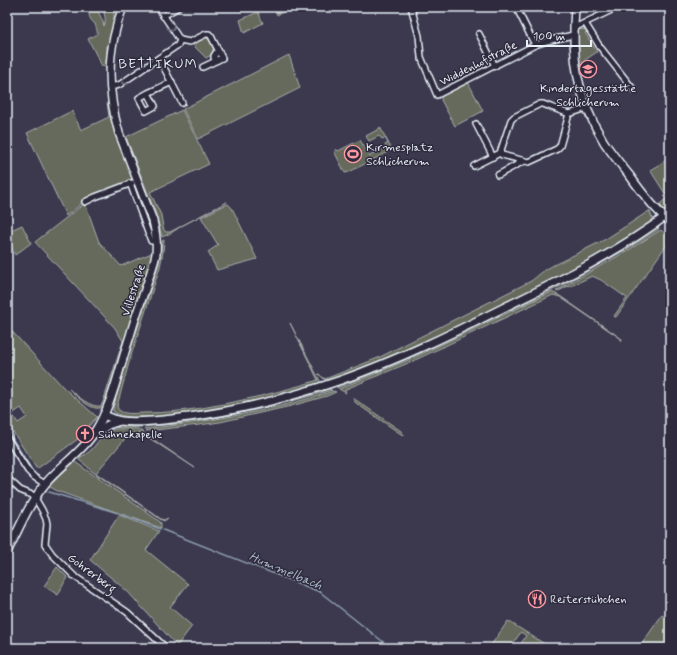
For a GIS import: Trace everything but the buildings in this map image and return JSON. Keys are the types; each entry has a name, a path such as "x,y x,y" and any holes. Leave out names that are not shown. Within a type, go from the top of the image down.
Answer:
{"main road":[{"name":"Villestraße","path":"7,552 35,498 44,484 86,444 104,415 156,254 157,241 153,221 134,182 117,127 110,87 112,47 123,7"},
{"path":"92,435 108,425 121,421 161,420 230,410 296,394 354,375 421,347 528,296 609,253 668,218 652,205 607,146 597,130 587,108 577,72 574,52 575,7"},
{"path":"104,415 121,421"}],"street":[{"path":"158,7 180,40 188,42 206,34 209,34 212,37 222,58 203,67"},
{"path":"163,16 178,7"},
{"name":"Widdenhofstraße","path":"411,7 419,36 421,57 438,95 535,45 574,31 585,23 618,7"},
{"path":"516,7 535,45"},
{"path":"585,23 600,46 633,89"},
{"path":"479,34 495,66"},
{"path":"110,87 119,85 178,45 180,40"},
{"path":"159,58 182,103"},
{"path":"148,94 172,82"},
{"path":"474,166 500,153 511,120 514,117 541,104 569,114 587,108"},
{"path":"500,153 502,155 531,162 559,147 569,114"},
{"path":"476,124 492,157"},
{"path":"498,175 524,161"},
{"path":"85,202 94,196 134,182"},
{"path":"7,438 28,471 44,484"},
{"path":"7,478 20,490 32,495 35,498"},
{"name":"Gohrerberg","path":"35,498 46,519 45,544 52,554 74,576 122,608 166,648"}],"green space":[{"path":"90,7 96,7 104,26 105,19 102,7 118,7 114,12 114,21 107,46 105,67 102,66 88,39 97,33 95,24 90,17"},
{"path":"275,7 294,7 277,15"},
{"path":"258,12 263,23 244,33 240,20"},
{"path":"580,29 588,32 585,33 597,52 579,64 577,30"},
{"path":"205,37 213,42 214,48 211,55 206,58 192,44"},
{"path":"289,55 300,88 198,139 183,109"},
{"path":"468,82 483,111 455,126 441,100 442,96"},
{"path":"110,101 134,178 133,180 91,196 66,216 27,133 72,111 81,130 109,117 107,102"},
{"path":"182,110 209,164 150,192 161,215 164,230 166,232 170,232 182,226 162,237 156,214 126,137"},
{"path":"380,127 392,150 345,173 335,150 336,149 338,151 360,140 370,157 372,154 386,147 385,145 388,143 385,138 382,139 379,136 369,141 366,136 377,131"},
{"path":"670,158 670,193 666,195 650,170"},
{"path":"134,185 136,185 150,218 154,239 151,238"},
{"path":"670,195 670,209 667,211 662,210 663,209 660,204"},
{"path":"227,202 182,226 183,225"},
{"path":"85,203 99,242 121,266 154,252 104,405 100,408 91,407 86,404 69,389 89,403 101,406 123,341 115,328 35,242"},
{"path":"228,204 232,208 257,259 217,270 208,252 218,245 201,217"},
{"path":"650,211 654,220 628,239 548,283 406,350 327,382 322,376 325,379 378,358 531,281 548,268 606,239"},
{"path":"22,225 31,243 15,255 7,237 7,232"},
{"path":"659,226 658,230 629,248 565,284 416,355 337,388 338,385 631,244"},
{"path":"661,230 670,238 670,240 616,317 614,316 627,298 601,280 592,276 557,292 556,291 627,251"},
{"path":"164,240 160,267 130,359 117,406 120,411 129,413 159,413 205,407 265,395 318,380 290,323 320,381 319,384 290,393 230,407 192,413 132,417 122,416 113,411 129,354 159,263 162,241"},
{"path":"552,292 560,296 622,339 622,341 620,338 560,297 553,295 413,361 346,389 346,393 339,389 413,358"},
{"path":"7,326 64,388 97,417 80,433 78,439 38,468 36,468 11,429 7,430","holes":["21,408 27,417 18,423 12,414"]},
{"path":"327,388 332,390 274,406 216,418 177,424 128,428 110,427 114,425 155,423"},
{"path":"334,391 336,392 327,396 291,406 220,422 146,431 144,429 240,415"},
{"path":"353,398 401,431 405,436 357,404"},
{"path":"116,429 138,429 195,468 143,434 136,432 129,434 96,473 161,519 164,520 168,518 164,521 160,519 90,470 79,460 79,458 91,450 105,433"},
{"path":"75,462 159,521 161,523 161,528 57,491 49,486"},
{"path":"119,515 159,531 146,550 188,584 170,607 192,626 177,646 127,591 90,560"},
{"path":"57,567 67,577 58,595 44,586"},
{"path":"662,615 670,620 670,648 638,648 641,645"},
{"path":"508,621 551,648 518,648 526,636 521,632 510,648 489,648"}],"waterway":[{"name":"Hummelbach","path":"7,430 32,470"},
{"name":"Hummelbach","path":"46,491 118,513"},
{"name":"Hummelbach","path":"120,514 160,529"},
{"name":"Hummelbach","path":"163,530 320,592 391,648"}],"place":[{"name":"Kindertagesstätte Schlicherum","path":"588,69"},
{"name":"Kirmesplatz Schlicherum","path":"353,154"},
{"name":"Sühnekapelle","path":"85,434"},
{"name":"Reiterstübchen","path":"537,599"}],"district":[{"name":"BETTIKUM","path":"158,63"}]}
